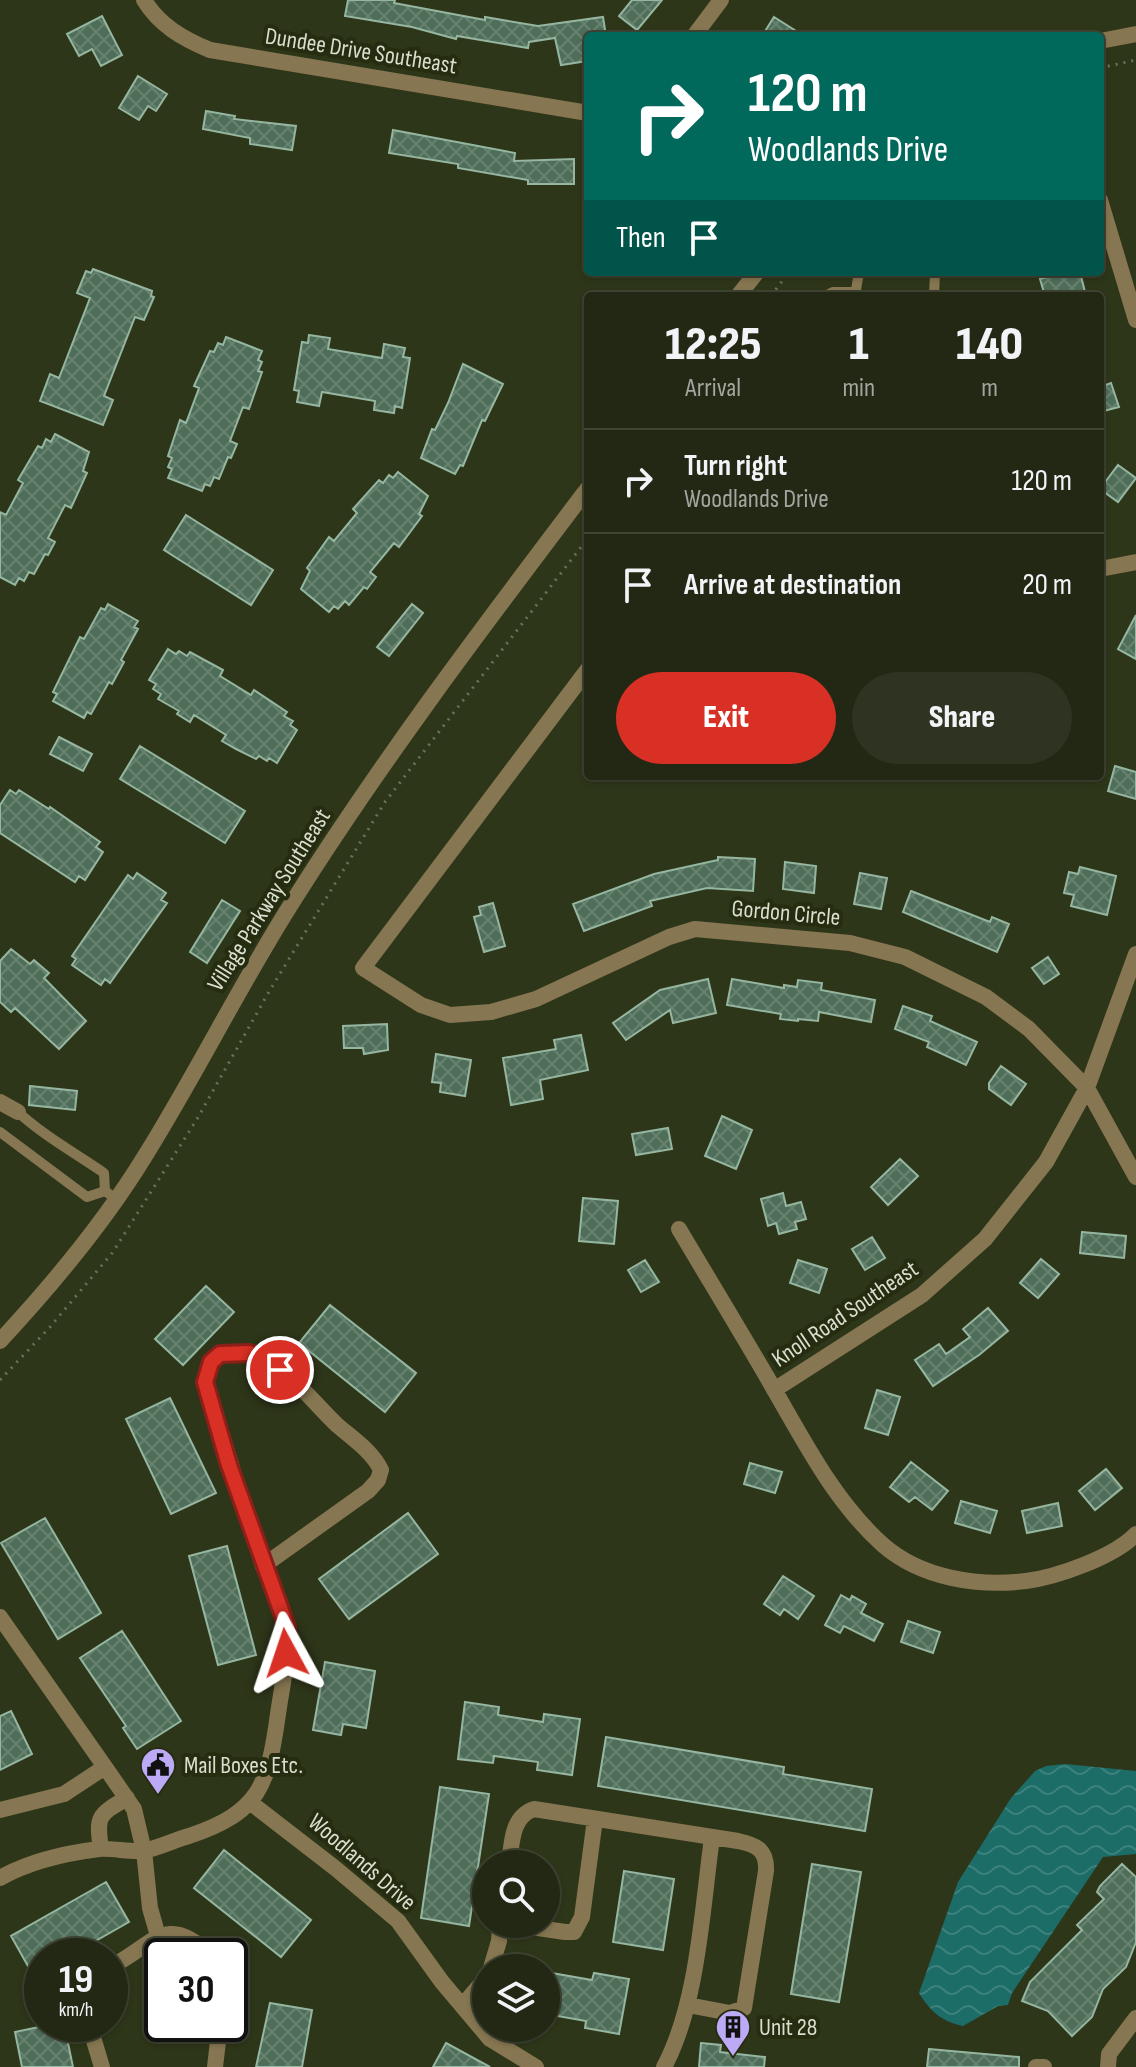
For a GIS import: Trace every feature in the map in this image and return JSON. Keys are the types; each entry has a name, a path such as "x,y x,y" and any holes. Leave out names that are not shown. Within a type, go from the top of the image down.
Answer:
{"street":[{"name":"Dundee Drive Southeast","path":"144,0 152,14 167,27 187,41 210,50 584,112"},
{"path":"697,32 721,0"},
{"path":"1104,40 1136,34"},
{"path":"1104,213 1136,320"},
{"path":"741,292 754,276"},
{"name":"Village Parkway Southeast","path":"0,1341 56,1279 110,1195 171,1114 251,970 327,848 584,494"},
{"path":"1104,568 1136,562"},
{"name":"Gordon Circle","path":"584,674 363,968 421,1005 450,1015 491,1012 536,999 669,937 695,929 850,943 905,957 986,997 1029,1029 1087,1088 1136,1177"},
{"name":"Knoll Road Southeast","path":"774,1390 922,1295 985,1239 1046,1162 1087,1088 1136,954"},
{"path":"0,1102 7,1119"},
{"path":"679,1229 810,1452 843,1501 884,1545 916,1566 959,1581 1007,1584 1051,1578 1090,1562 1136,1534"},
{"path":"0,1878 61,1857 101,1849 144,1851 218,1825 236,1816 251,1803 263,1779 273,1750 287,1627 263,1566 205,1382 211,1362 220,1354 249,1353 263,1357 297,1383 318,1407 375,1458 381,1470 378,1480 368,1491 263,1566"},
{"path":"0,1617 134,1809 144,1851 150,1908 158,1936"},
{"path":"0,1810 64,1794 105,1767"},
{"path":"101,1849 100,1817 127,1798"},
{"name":"Woodlands Drive","path":"251,1803 398,1921 442,1982 490,2039 536,2067"},
{"path":"511,1850 514,1828 527,1811 534,1809 754,1845 763,1851 766,1871 744,2008 730,2013 688,2005"},
{"path":"560,1931 574,1932 582,1917 595,1819"},
{"path":"664,2067 680,2034 688,2005 712,1838"},
{"path":"128,1955 158,1936 188,1938"},
{"path":"463,2005 472,1994"},
{"path":"1108,2067 1109,2054 1136,2018"},
{"path":"94,2042 102,2067"},
{"path":"215,2067 218,2042"},
{"path":"1036,2067 1044,2067"}],"lane":[{"path":"7,1119 64,1145 104,1173 110,1195 87,1197 7,1119"}],"path":[{"path":"1104,67 1136,60"},
{"path":"0,1380 50,1327 113,1252 197,1119 270,990 385,802 584,543"}],"water":[{"path":"1065,1764 1136,1771 1136,1854 1103,1857 1012,1993 1008,2005 998,2006 963,2026 949,2021 932,2010 919,1993 958,1882 1011,1798 1035,1771"}],"building":[{"path":"348,0 395,0 394,3 485,20 485,17 538,26 603,17 605,32 584,32 584,62 561,65 555,38 529,42 528,48 457,36 456,39 412,27 345,16"},
{"path":"632,0 662,0 637,30 619,16"},
{"path":"102,16 122,55 101,66 92,49 79,56 67,34"},
{"path":"774,17 798,32 765,32"},
{"path":"138,76 167,94 156,111 148,106 139,120 119,108"},
{"path":"206,111 235,116 234,119 296,126 292,150 250,144 250,138 203,129"},
{"path":"393,130 515,153 514,161 574,159 574,184 528,184 528,180 458,168 458,164 389,153"},
{"path":"93,269 152,291 151,296 154,297 144,320 135,317 104,396 113,400 103,425 40,401 50,374 59,378 90,298 77,293 86,271 91,273"},
{"path":"1081,276 1085,292 1044,292 1040,279"},
{"path":"309,335 330,338 328,349 382,358 384,344 405,348 403,357 410,358 402,408 395,406 394,413 374,410 375,401 322,392 319,406 297,402 299,391 294,390 302,342 308,343"},
{"path":"226,337 262,351 258,371 262,372 249,409 243,407 230,441 237,444 231,458 228,457 219,479 214,477 210,486 205,484 202,491 168,478 172,458 168,456 180,420 186,423 199,388 194,386 210,351 214,352 218,343 223,345"},
{"path":"463,364 503,384 485,421 482,420 463,466 460,465 455,474 421,458"},
{"path":"1111,383 1119,407 1104,411 1104,386"},
{"path":"55,434 89,452 83,471 87,473 71,508 65,505 48,538 55,542 48,555 45,554 34,574 29,572 24,581 19,578 15,585 0,577 0,512 6,515 23,483 18,480 38,446 42,448 46,439 51,442"},
{"path":"1118,465 1136,478 1118,502 1104,492 1104,484"},
{"path":"398,472 428,496 419,514 422,516 399,547 394,543 370,572 376,577 367,589 364,587 349,605 345,601 338,609 334,606 329,612 301,589 310,571 307,568 329,537 334,541 357,513 353,509 379,480 383,483 389,475 393,478"},
{"path":"186,515 273,570 251,605 164,550"},
{"path":"108,604 138,621 134,627 138,629 112,684 109,682 91,714 87,712 84,718 53,701 57,694 53,692 80,637 84,639 101,608 105,610"},
{"path":"412,604 423,613 389,656 377,647"},
{"path":"1136,615 1136,659 1118,649"},
{"path":"168,649 187,656 190,652 223,670 220,676 251,695 254,690 287,712 284,716 293,721 290,725 297,730 277,763 259,756 256,759 236,749 222,741 226,735 194,715 190,722 177,714 179,711 158,699 161,694 153,689 156,684 149,680"},
{"path":"59,737 92,754 83,771 50,754"},
{"path":"140,746 245,811 225,843 120,779"},
{"path":"1115,766 1136,772 1136,799 1108,791"},
{"path":"10,790 16,794 19,790 50,807 100,842 96,847 103,852 85,880 79,876 75,882 0,833 0,805"},
{"path":"718,857 755,859 753,891 707,888 650,901 652,906 584,931 573,904 654,874 718,860"},
{"path":"785,862 816,866 814,893 783,889"},
{"path":"1080,867 1116,876 1107,915 1071,906 1074,895 1064,893 1069,872 1078,874"},
{"path":"137,873 166,893 161,900 167,903 110,983 105,979 101,985 72,965 76,959 72,956 128,875 133,879"},
{"path":"860,873 887,878 881,909 854,904"},
{"path":"911,891 990,922 992,917 1009,924 997,952 903,912"},
{"path":"222,900 240,911 207,963 190,952"},
{"path":"493,903 505,946 484,952 474,917 481,915 479,907"},
{"path":"11,949 30,964 34,960 49,973 44,978 86,1021 59,1049 15,1008 11,1012 0,1002 0,961"},
{"path":"1048,957 1059,974 1044,984 1032,968"},
{"path":"708,979 716,1013 673,1023 670,1010 626,1040 613,1023 660,990"},
{"path":"732,979 784,988 784,985 797,987 798,980 822,983 821,990 875,1000 871,1022 819,1012 818,1021 780,1019 781,1014 727,1005"},
{"path":"903,1006 932,1016 930,1021 977,1042 966,1065 927,1047 929,1042 895,1029"},
{"path":"387,1024 388,1050 364,1054 363,1048 344,1048 343,1026"},
{"path":"581,1035 588,1070 540,1080 543,1099 511,1105 503,1058 556,1049 554,1040"},
{"path":"436,1054 471,1060 465,1096 440,1092 441,1083 432,1082"},
{"path":"1001,1066 1026,1084 1011,1105 989,1089 989,1083"},
{"path":"30,1086 77,1091 75,1110 29,1105"},
{"path":"722,1116 752,1130 736,1169 705,1156"},
{"path":"668,1128 672,1149 636,1155 632,1134"},
{"path":"900,1159 918,1176 888,1205 871,1187"},
{"path":"783,1193 786,1206 801,1202 806,1219 795,1222 797,1229 779,1234 776,1223 768,1226 761,1199"},
{"path":"583,1198 618,1201 614,1244 579,1241"},
{"path":"1082,1232 1126,1236 1124,1258 1080,1253"},
{"path":"872,1237 885,1258 865,1270 852,1249"},
{"path":"1041,1259 1059,1274 1038,1298 1020,1283"},
{"path":"645,1260 659,1282 641,1292 628,1270"},
{"path":"798,1260 827,1269 819,1293 790,1283"},
{"path":"206,1286 234,1312 183,1365 155,1339"},
{"path":"330,1305 416,1373 385,1412 299,1343"},
{"path":"988,1308 1008,1331 933,1386 915,1360 939,1344 946,1354 970,1337 963,1329"},
{"path":"877,1390 900,1397 888,1435 865,1428"},
{"path":"170,1398 216,1493 171,1514 126,1419"},
{"path":"911,1462 948,1491 932,1510 915,1497 909,1502 890,1487"},
{"path":"750,1463 782,1472 775,1493 744,1484"},
{"path":"1106,1469 1122,1488 1095,1510 1079,1491"},
{"path":"961,1501 997,1511 990,1533 955,1523"},
{"path":"1058,1503 1062,1526 1027,1533 1022,1511"},
{"path":"408,1513 438,1554 349,1619 319,1579"},
{"path":"45,1518 101,1613 58,1639 1,1543"},
{"path":"227,1546 256,1655 218,1665 189,1556"},
{"path":"783,1576 814,1596 798,1619 784,1609 780,1615 764,1604"},
{"path":"841,1595 850,1600 852,1596 866,1604 861,1613 883,1624 874,1641 844,1626 840,1633 825,1625"},
{"path":"908,1621 940,1632 933,1653 901,1642"},
{"path":"122,1631 181,1721 137,1749 123,1728 126,1726 80,1658"},
{"path":"325,1662 375,1671 366,1728 343,1724 341,1735 313,1730"},
{"path":"465,1702 499,1707 498,1715 543,1722 544,1714 580,1719 572,1775 537,1770 538,1762 494,1756 493,1763 458,1759"},
{"path":"11,1711 32,1754 0,1770 0,1716"},
{"path":"606,1737 784,1767 783,1774 872,1789 865,1831 598,1786"},
{"path":"440,1787 489,1794 481,1850 472,1850 469,1926 421,1918"},
{"path":"224,1850 311,1920 281,1957 194,1888"},
{"path":"812,1864 861,1872 839,2002 791,1994"},
{"path":"1122,1864 1136,1877 1136,1942 1126,1967 1103,1989 1092,2017 1072,2036 1048,2011 1022,2001 1030,1982 1082,1930 1077,1925 1104,1899 1097,1892 1100,1886"},
{"path":"624,1871 674,1879 663,1950 613,1942"},
{"path":"106,1882 129,1922 101,1938 24,1938 24,1959 11,1936"},
{"path":"594,1973 629,1979 619,2034 585,2028 586,2021 560,2016 560,1974 592,1980"},
{"path":"270,2003 312,2010 302,2067 256,2067"},
{"path":"24,2030 24,2042 68,2042 73,2067 22,2067 15,2032"},
{"path":"446,2043 490,2067 433,2067"},
{"name":"Unit 28","path":"701,2043 721,2045 720,2052 765,2057 764,2067 699,2067"},
{"path":"929,2049 1019,2057 1019,2067 927,2067"}],"place":[{"name":"Mail Boxes Etc.","path":"158,1796"},
{"name":"Unit 28","path":"733,2058"}],"route":[{"path":"280,1370 263,1357 249,1353 220,1354 207,1369 205,1382 229,1465 287,1627 286,1653"}]}
